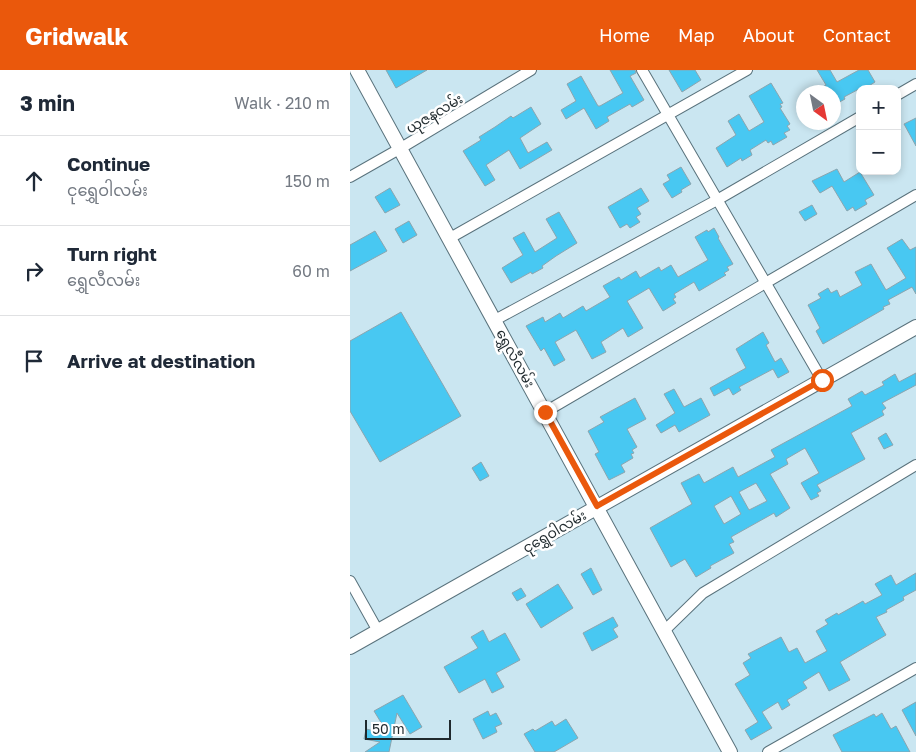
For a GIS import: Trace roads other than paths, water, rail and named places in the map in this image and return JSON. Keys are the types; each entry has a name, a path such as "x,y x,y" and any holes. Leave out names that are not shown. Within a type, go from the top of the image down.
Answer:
{"street":[{"name":"ရွှေလီလမ်း","path":"358,70 730,752"},
{"name":"ယုဇနလမ်း","path":"350,177 531,70"},
{"path":"642,70 822,380"},
{"path":"450,238 747,70"},
{"path":"901,93 916,84"},
{"path":"495,320 717,200 856,119"},
{"path":"545,412 916,195"},
{"name":"ငုရွှေဝါလမ်း","path":"350,647 916,327"},
{"path":"664,630 703,593 916,465"},
{"path":"350,581 378,631"},
{"path":"768,752 916,668"}]}
